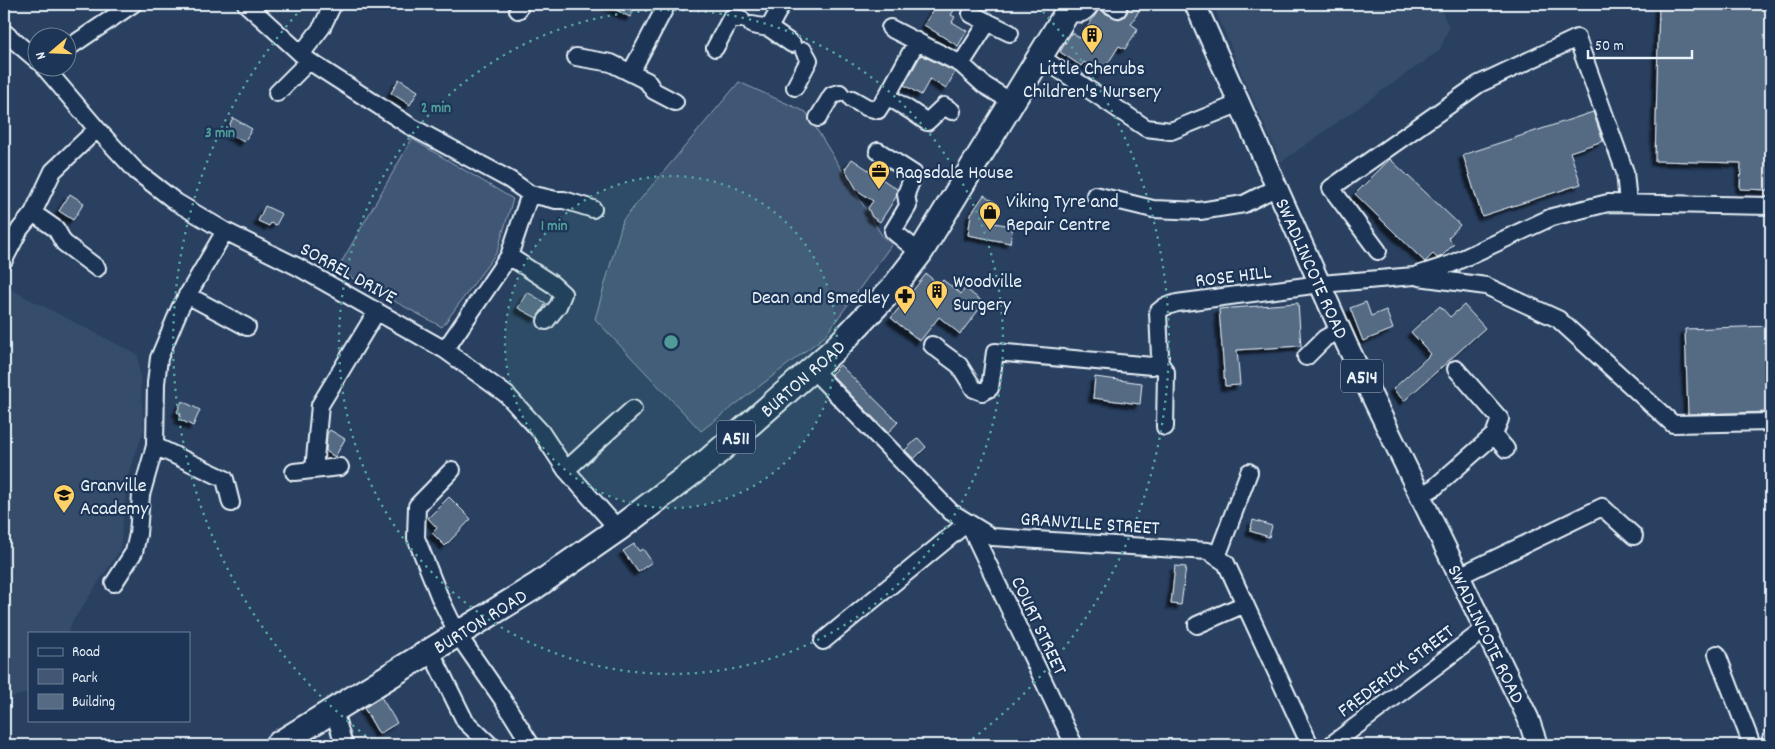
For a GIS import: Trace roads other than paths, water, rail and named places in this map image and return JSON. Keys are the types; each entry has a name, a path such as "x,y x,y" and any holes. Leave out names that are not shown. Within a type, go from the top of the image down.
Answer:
{"highway":[{"name":"BURTON ROAD","path":"277,745 334,712 536,586 618,529 709,460 813,370 894,288 920,253 1070,7"}],"main road":[{"name":"SWADLINCOTE ROAD","path":"1195,4 1340,330 1528,718 1537,745"}],"street":[{"path":"78,41 133,4"},
{"path":"246,4 305,57 410,126 510,180 530,194 564,200 593,209"},
{"path":"277,93 305,57 333,4"},
{"path":"631,72 667,4"},
{"path":"768,28 782,4"},
{"path":"1070,7 1076,15 1082,15 1086,13 1091,4"},
{"path":"971,14 1010,33"},
{"path":"715,48 731,18 768,28 798,47 809,60 795,87"},
{"path":"961,64 988,22"},
{"path":"890,28 961,64 984,85 1012,102"},
{"path":"4,32 28,52"},
{"path":"1378,251 1331,188 1480,84 1577,38 1625,172 1628,203"},
{"path":"883,103 917,41"},
{"path":"1039,56 1146,128 1170,131 1238,104"},
{"path":"576,57 611,62 648,82 654,91 675,102"},
{"name":"SORREL DRIVE","path":"54,78 136,171 176,202 224,231 298,267 377,310 445,350 507,395 540,432 566,470 618,529"},
{"path":"818,118 832,95 846,96 866,107 883,103 911,110 927,122 944,106 952,111"},
{"path":"4,260 53,171 97,129"},
{"path":"878,151 914,174 906,194 908,206 893,231 920,253"},
{"path":"1095,196 1152,209 1200,211 1244,204 1277,187"},
{"path":"445,350 509,256 530,194"},
{"name":"ROSE HILL","path":"1165,428 1166,372 1159,362 1158,312 1164,306 1321,284 1414,276 1451,264 1552,217 1608,203 1771,206"},
{"path":"32,212 56,229 64,242 97,268"},
{"path":"114,583 134,552 138,534 141,495 155,446 156,383 159,358 187,296 224,231"},
{"path":"509,256 552,284 563,294 558,306 546,321"},
{"path":"1414,276 1486,286 1558,319 1673,424 1771,422"},
{"path":"187,296 247,327"},
{"path":"314,470 320,405 377,310"},
{"path":"1306,357 1326,338 1340,330"},
{"path":"932,345 959,365 974,389 982,392 990,388 995,352 1152,366 1159,362"},
{"path":"1420,496 1435,487 1494,434 1500,419 1456,369"},
{"name":"GRANVILLE STREET","path":"813,370 951,512 992,537 1208,551 1217,557"},
{"path":"566,470 633,409"},
{"path":"1494,434 1506,449"},
{"path":"155,446 225,479 231,503"},
{"path":"294,472 340,467"},
{"path":"452,470 417,506 416,538 440,598 458,635 503,700 531,745"},
{"path":"1248,472 1217,557 1226,563 1310,745"},
{"path":"1459,576 1602,506 1634,536"},
{"path":"823,641 968,522"},
{"name":"COURT STREET","path":"968,522 1074,745"},
{"path":"1197,625 1245,604"},
{"name":"FREDERICK STREET","path":"1331,745 1484,629"},
{"path":"431,652 465,721 490,745"},
{"path":"1717,654 1752,745"},
{"path":"334,712 344,745"},
{"path":"1770,745 1771,739"}],"place":[{"name":"Little Cherubs Children's Nursery","path":"1092,54"},
{"name":"Ragsdale House","path":"879,190"},
{"name":"Viking Tyre and Repair Centre","path":"990,231"},
{"name":"Woodville Surgery","path":"937,310"},
{"name":"Dean and Smedley","path":"905,315"},
{"name":"Granville Academy","path":"64,514"}]}
